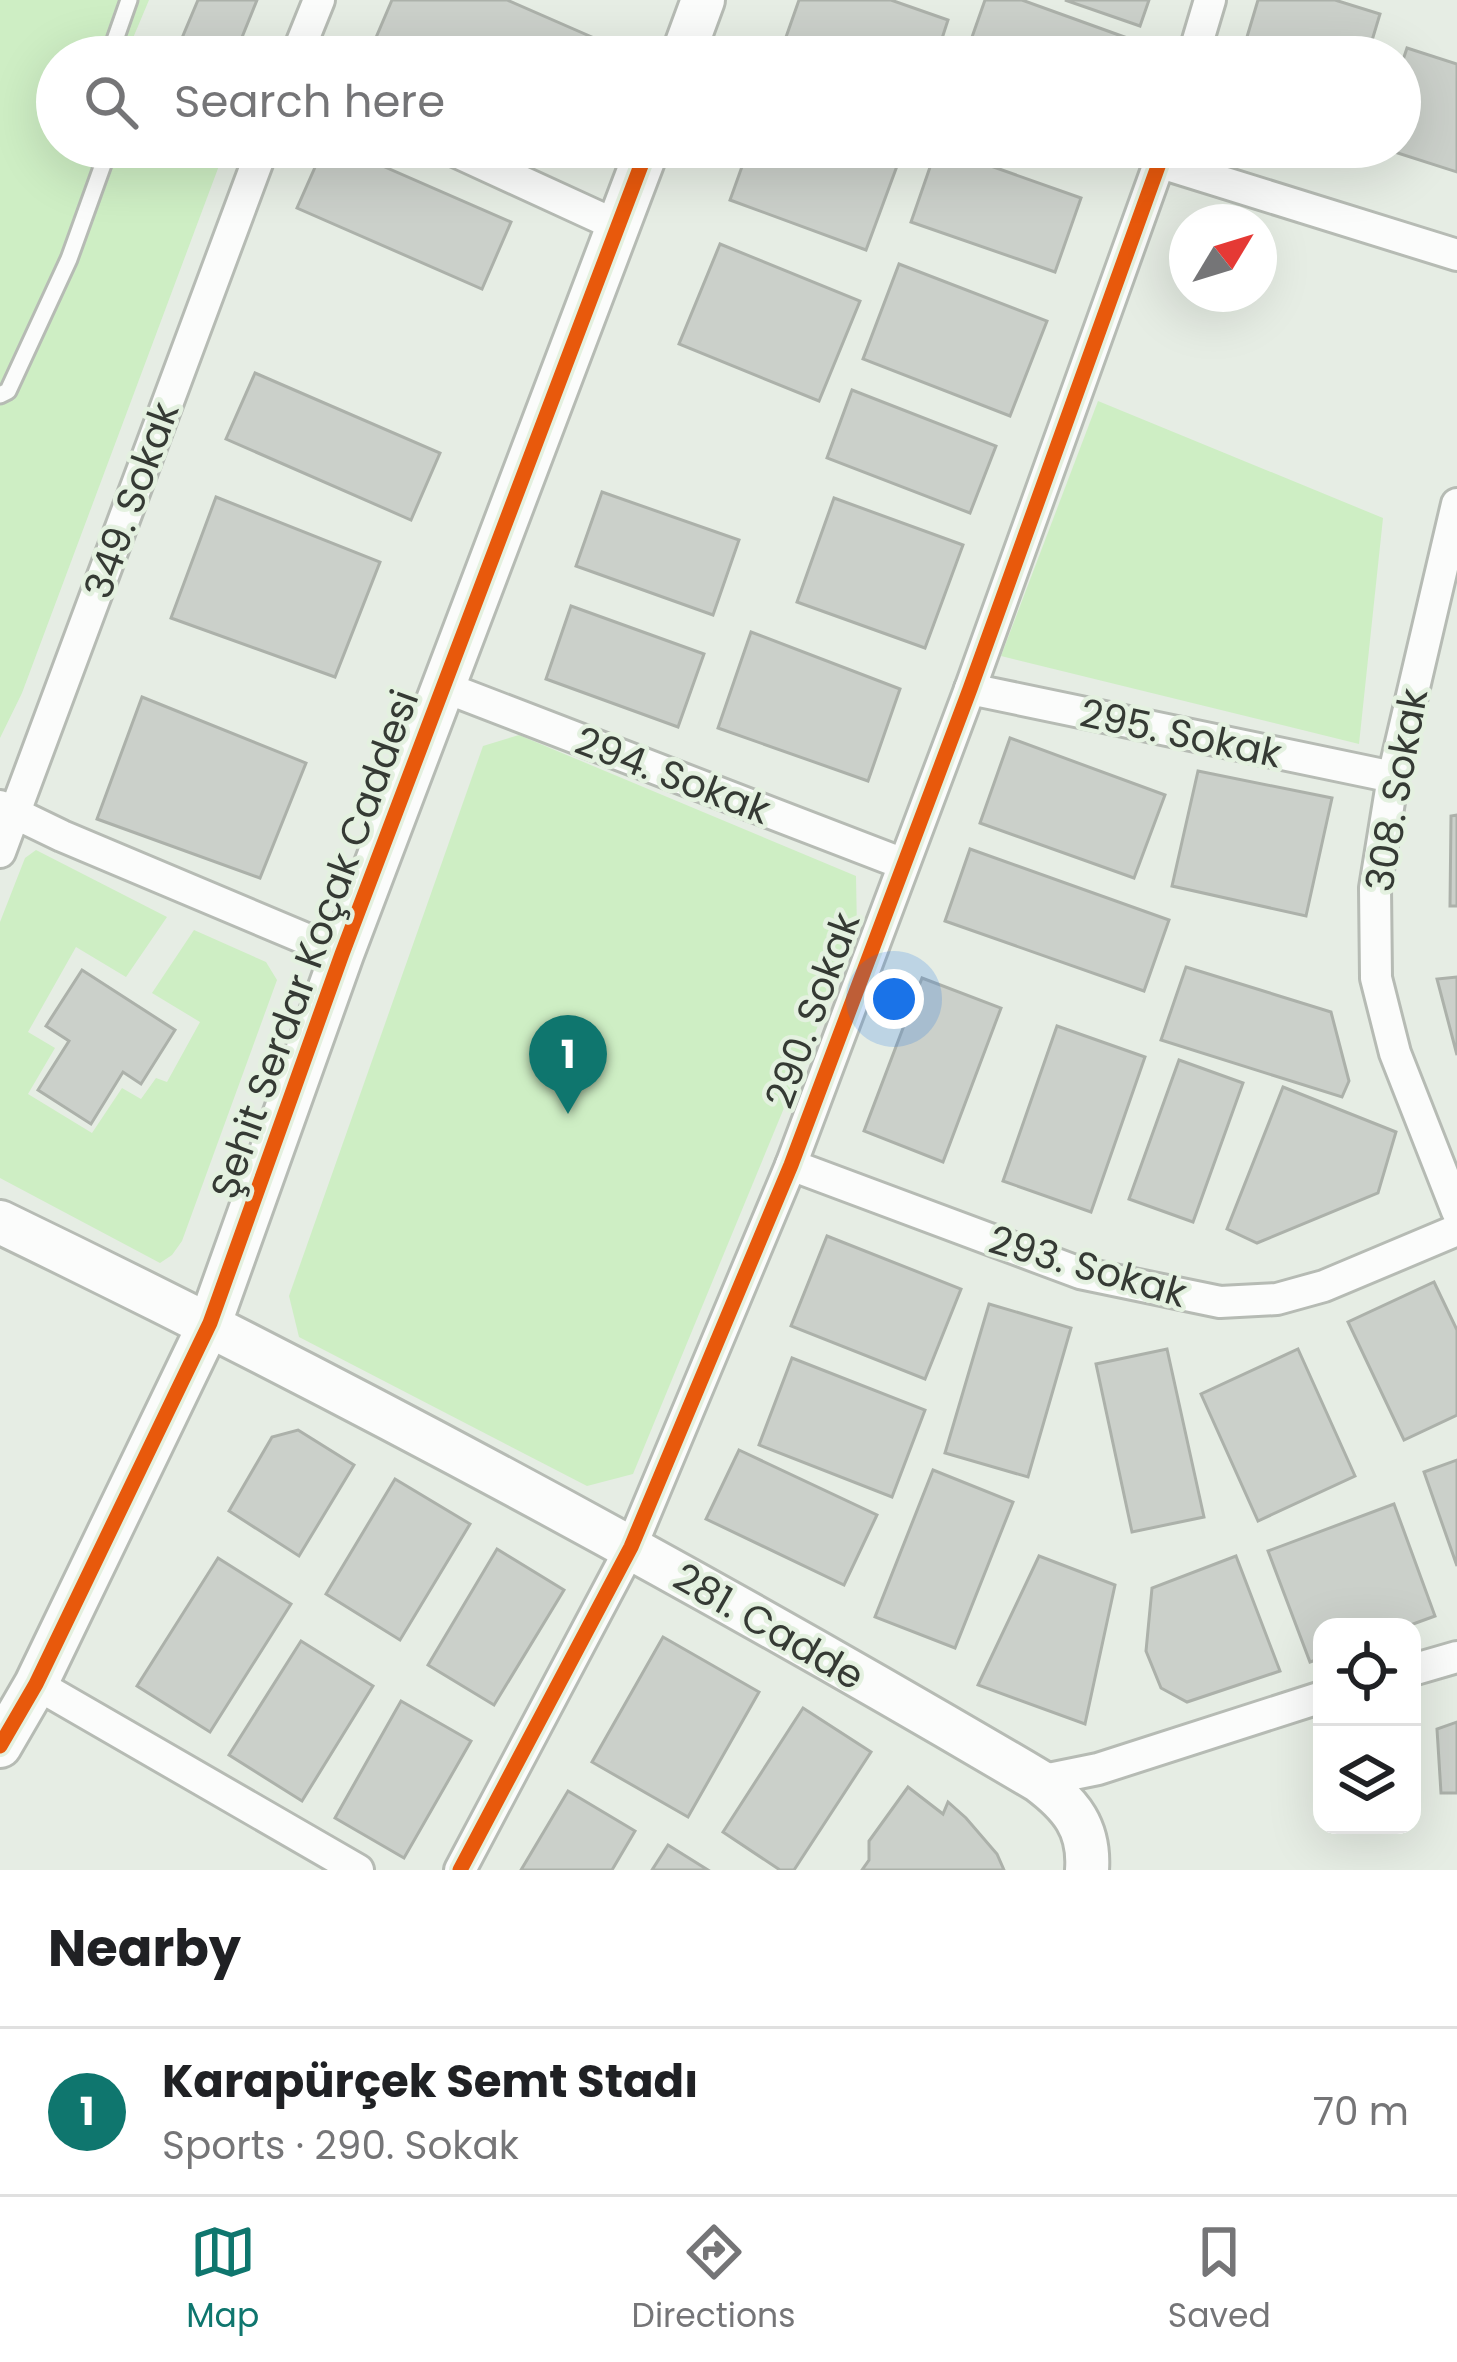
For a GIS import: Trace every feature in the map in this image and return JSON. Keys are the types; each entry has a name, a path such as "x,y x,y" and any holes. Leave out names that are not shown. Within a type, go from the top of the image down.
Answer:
{"street":[{"path":"304,36 319,0"},
{"path":"690,36 703,0"},
{"path":"1199,36 1210,0"},
{"name":"349. Sokak","path":"0,852 7,809 255,168"},
{"path":"492,168 619,226"},
{"name":"Şehit Serdar Koçak Caddesi","path":"0,1746 36,1684 210,1323 341,954 640,168"},
{"name":"290. Sokak","path":"460,1870 631,1546 791,1166 1158,168"},
{"path":"1201,168 1457,255"},
{"name":"308. Sokak","path":"1457,503 1393,777 1375,887 1376,979 1395,1052 1457,1210"},
{"name":"294. Sokak","path":"444,687 901,863"},
{"name":"295. Sokak","path":"970,689 1393,777"},
{"path":"7,809 341,954"},
{"name":"293. Sokak","path":"791,1166 1080,1273 1220,1302 1277,1299 1324,1286 1457,1230"},
{"name":"281. Cadde","path":"0,1222 210,1323 631,1546 1039,1781 1067,1802 1080,1823 1088,1850 1087,1870"},
{"path":"1421,1668 1457,1658"},
{"path":"36,1684 358,1870"},
{"path":"1039,1781 1098,1769 1313,1700"}],"lane":[{"path":"116,36 128,0"},
{"path":"0,395 8,392 69,259 102,168"}],"green space":[{"path":"0,0 149,0 134,36 36,36 36,168 218,168 22,693 0,738"},
{"path":"1098,401 1383,518 1359,744 1001,656"},
{"path":"519,735 856,876 857,931 633,1474 587,1486 299,1337 289,1296 483,746"},
{"path":"36,850 167,917 126,977 76,947 28,1032 55,1048 28,1094 92,1133 122,1088 141,1099 156,1078 167,1082 200,1022 152,993 194,930 266,962 277,980 182,1241 160,1263 0,1178 0,922 25,858"}],"building":[{"path":"198,0 257,0 242,36 183,36"},
{"path":"392,0 507,0 589,36 377,36"},
{"path":"799,0 891,0 948,20 943,36 786,36"},
{"path":"985,0 1022,0 1122,36 972,36"},
{"path":"1065,0 1149,0 1140,26"},
{"path":"1258,0 1335,0 1380,14 1373,36 1247,36"},
{"path":"1421,52 1457,64 1457,172 1421,160"},
{"path":"315,168 387,168 511,222 482,289 297,208"},
{"path":"741,168 896,168 866,250 730,200"},
{"path":"930,168 996,168 1081,198 1055,272 911,222"},
{"path":"720,244 860,301 819,401 679,344"},
{"path":"899,264 1047,321 1010,416 863,359"},
{"path":"255,373 440,453 411,520 226,439"},
{"path":"852,390 996,446 970,513 827,458"},
{"path":"602,492 739,540 713,615 576,566"},
{"path":"216,497 380,562 335,677 171,618"},
{"path":"834,498 963,545 925,648 797,602"},
{"path":"571,606 704,654 678,727 546,679"},
{"path":"751,632 900,689 868,781 718,728"},
{"path":"142,697 306,763 260,878 97,819"},
{"path":"1010,738 1165,795 1134,878 980,823"},
{"path":"1198,771 1332,798 1306,916 1172,886"},
{"path":"1457,815 1457,906 1450,906 1451,816"},
{"path":"970,849 1169,920 1144,991 945,921"},
{"path":"1186,967 1331,1012 1349,1081 1342,1097 1161,1040"},
{"path":"82,970 175,1030 141,1084 123,1072 91,1124 38,1090 69,1041 46,1026"},
{"path":"1457,977 1457,1055 1437,979"},
{"path":"922,978 1001,1008 943,1162 864,1131"},
{"path":"1057,1026 1145,1057 1091,1212 1003,1181"},
{"path":"1179,1060 1243,1083 1193,1222 1129,1199"},
{"path":"1283,1087 1396,1132 1378,1193 1257,1243 1227,1229"},
{"path":"827,1236 961,1289 925,1379 791,1326"},
{"path":"1434,1282 1457,1330 1457,1415 1404,1440 1348,1322"},
{"path":"989,1304 1071,1328 1028,1477 945,1453"},
{"path":"1167,1349 1204,1517 1132,1532 1096,1364"},
{"path":"1298,1349 1355,1476 1258,1521 1201,1394"},
{"path":"792,1358 925,1410 892,1497 759,1445"},
{"path":"298,1430 354,1465 299,1556 229,1511 272,1437"},
{"path":"739,1450 877,1515 844,1585 706,1519"},
{"path":"1457,1460 1457,1566 1424,1472"},
{"path":"933,1470 1013,1502 955,1648 875,1617"},
{"path":"395,1479 470,1524 400,1640 326,1594"},
{"path":"1394,1504 1435,1616 1421,1621 1313,1618 1310,1662 1268,1551"},
{"path":"497,1549 564,1590 494,1705 428,1665"},
{"path":"1039,1556 1115,1585 1085,1724 978,1685"},
{"path":"1236,1556 1280,1671 1187,1702 1161,1688 1146,1651 1152,1588"},
{"path":"218,1558 291,1604 210,1732 137,1686"},
{"path":"663,1637 759,1692 688,1817 592,1762"},
{"path":"301,1641 373,1686 302,1801 229,1755"},
{"path":"401,1701 471,1741 404,1858 335,1818"},
{"path":"803,1708 871,1752 794,1870 780,1870 723,1832"},
{"path":"1457,1722 1457,1793 1441,1793 1437,1729"},
{"path":"908,1787 943,1814 948,1802 997,1854 1004,1870 862,1870 869,1860 869,1841"},
{"path":"568,1791 635,1831 612,1870 521,1870"},
{"path":"668,1845 708,1870 652,1870"}],"cycle path":[{"path":"0,1746 36,1684 210,1323 342,954 640,168"},
{"path":"460,1870 631,1547 791,1165 970,689 1157,168"}],"place":[{"name":"Karapürçek Semt Stadı","path":"568,1114"}]}
